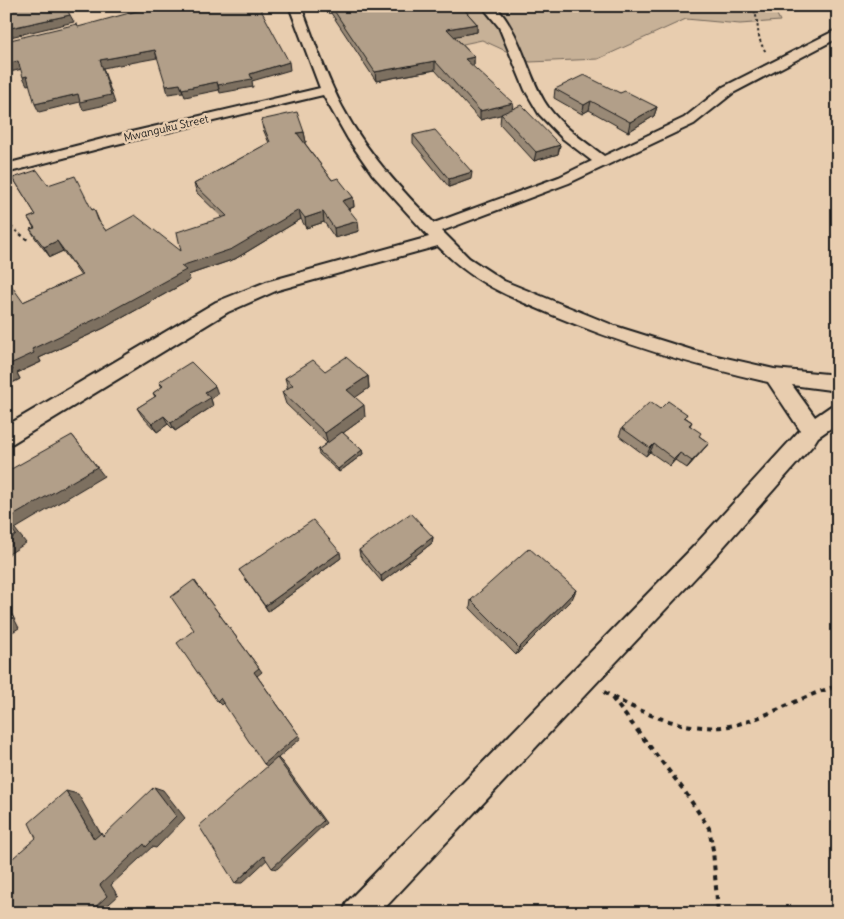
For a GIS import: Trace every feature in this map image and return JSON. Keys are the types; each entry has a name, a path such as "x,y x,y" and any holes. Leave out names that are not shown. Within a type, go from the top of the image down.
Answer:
{"street":[{"path":"295,6 327,90 355,139 378,172 435,235 463,262 498,284 543,305 608,331 695,358 774,376 838,383"},
{"path":"488,6 512,36 539,104 569,135 604,162"},
{"path":"6,437 222,307 272,286 435,235 564,180 689,121 728,90 838,33"},
{"name":"Mwanguku Street","path":"6,169 114,140 327,90"},
{"path":"774,376 805,418 811,431"},
{"path":"358,913 703,553 806,439 811,431 838,412"}],"path":[{"path":"752,6 755,10 756,32 760,46 779,64"},
{"path":"6,223 29,241"},
{"path":"583,678 612,698 650,715 686,724 721,726 736,724 821,690 838,686"},
{"path":"612,698 683,789 709,828 713,850 718,913"}],"shaded area":[{"path":"467,6 773,6 780,21 740,24 686,19 598,59 530,62 482,40 406,56 397,25 471,11"}],"building":[{"path":"6,6 65,6 70,15 6,29"},
{"path":"155,6 257,6 289,62 250,74 252,79 218,85 217,82 182,89 180,84 166,86 155,50 100,60 111,95 80,102 78,94 35,104 27,76 23,77 18,61 6,64 6,41 77,24 78,27"},
{"path":"331,6 461,6 477,24 447,29 474,57 465,59 513,103 480,111 435,61 375,72"},
{"path":"584,75 620,93 625,91 657,107 630,122 591,101 584,105 555,89"},
{"path":"521,105 560,145 536,152 501,114"},
{"path":"297,112 304,132 297,133 332,180 338,178 353,197 342,201 358,221 334,228 323,212 305,218 299,210 232,249 181,266 186,270 98,318 32,349 34,353 10,364 13,370 6,373 6,332 8,332 6,329 6,278 23,302 82,275 57,241 44,247 30,229 35,228 28,218 36,215 13,178 37,170 48,185 75,176 92,210 94,209 98,220 106,231 135,215 181,251 177,232 227,216 194,184 270,142 261,120"},
{"path":"435,130 472,172 449,179 413,135"},
{"path":"346,357 368,376 347,390 364,405 325,433 282,392 293,385 285,378 313,360 325,371"},
{"path":"191,362 215,386 205,392 210,398 171,423 164,416 152,424 137,408 156,396 153,393 163,386 159,382"},
{"path":"668,401 687,414 684,417 692,422 689,425 701,433 699,436 709,443 692,461 680,453 674,459 654,444 650,448 622,428 650,402 660,409"},
{"path":"342,432 362,450 338,469 318,450"},
{"path":"72,435 97,467 6,520 6,472"},
{"path":"411,513 433,537 381,576 359,550"},
{"path":"313,520 340,552 265,606 239,570"},
{"path":"6,521 16,535 6,542"},
{"path":"529,548 576,590 519,648 471,600"},
{"path":"194,580 259,668 254,672 299,735 264,764 220,698 217,701 177,643 194,630 171,597"},
{"path":"277,758 323,821 272,868 264,856 235,883 199,826"},
{"path":"154,787 176,816 146,847 144,844 100,885 107,896 90,913 6,913 6,864 36,838 29,823 66,791 94,839 101,833 103,836"}]}
